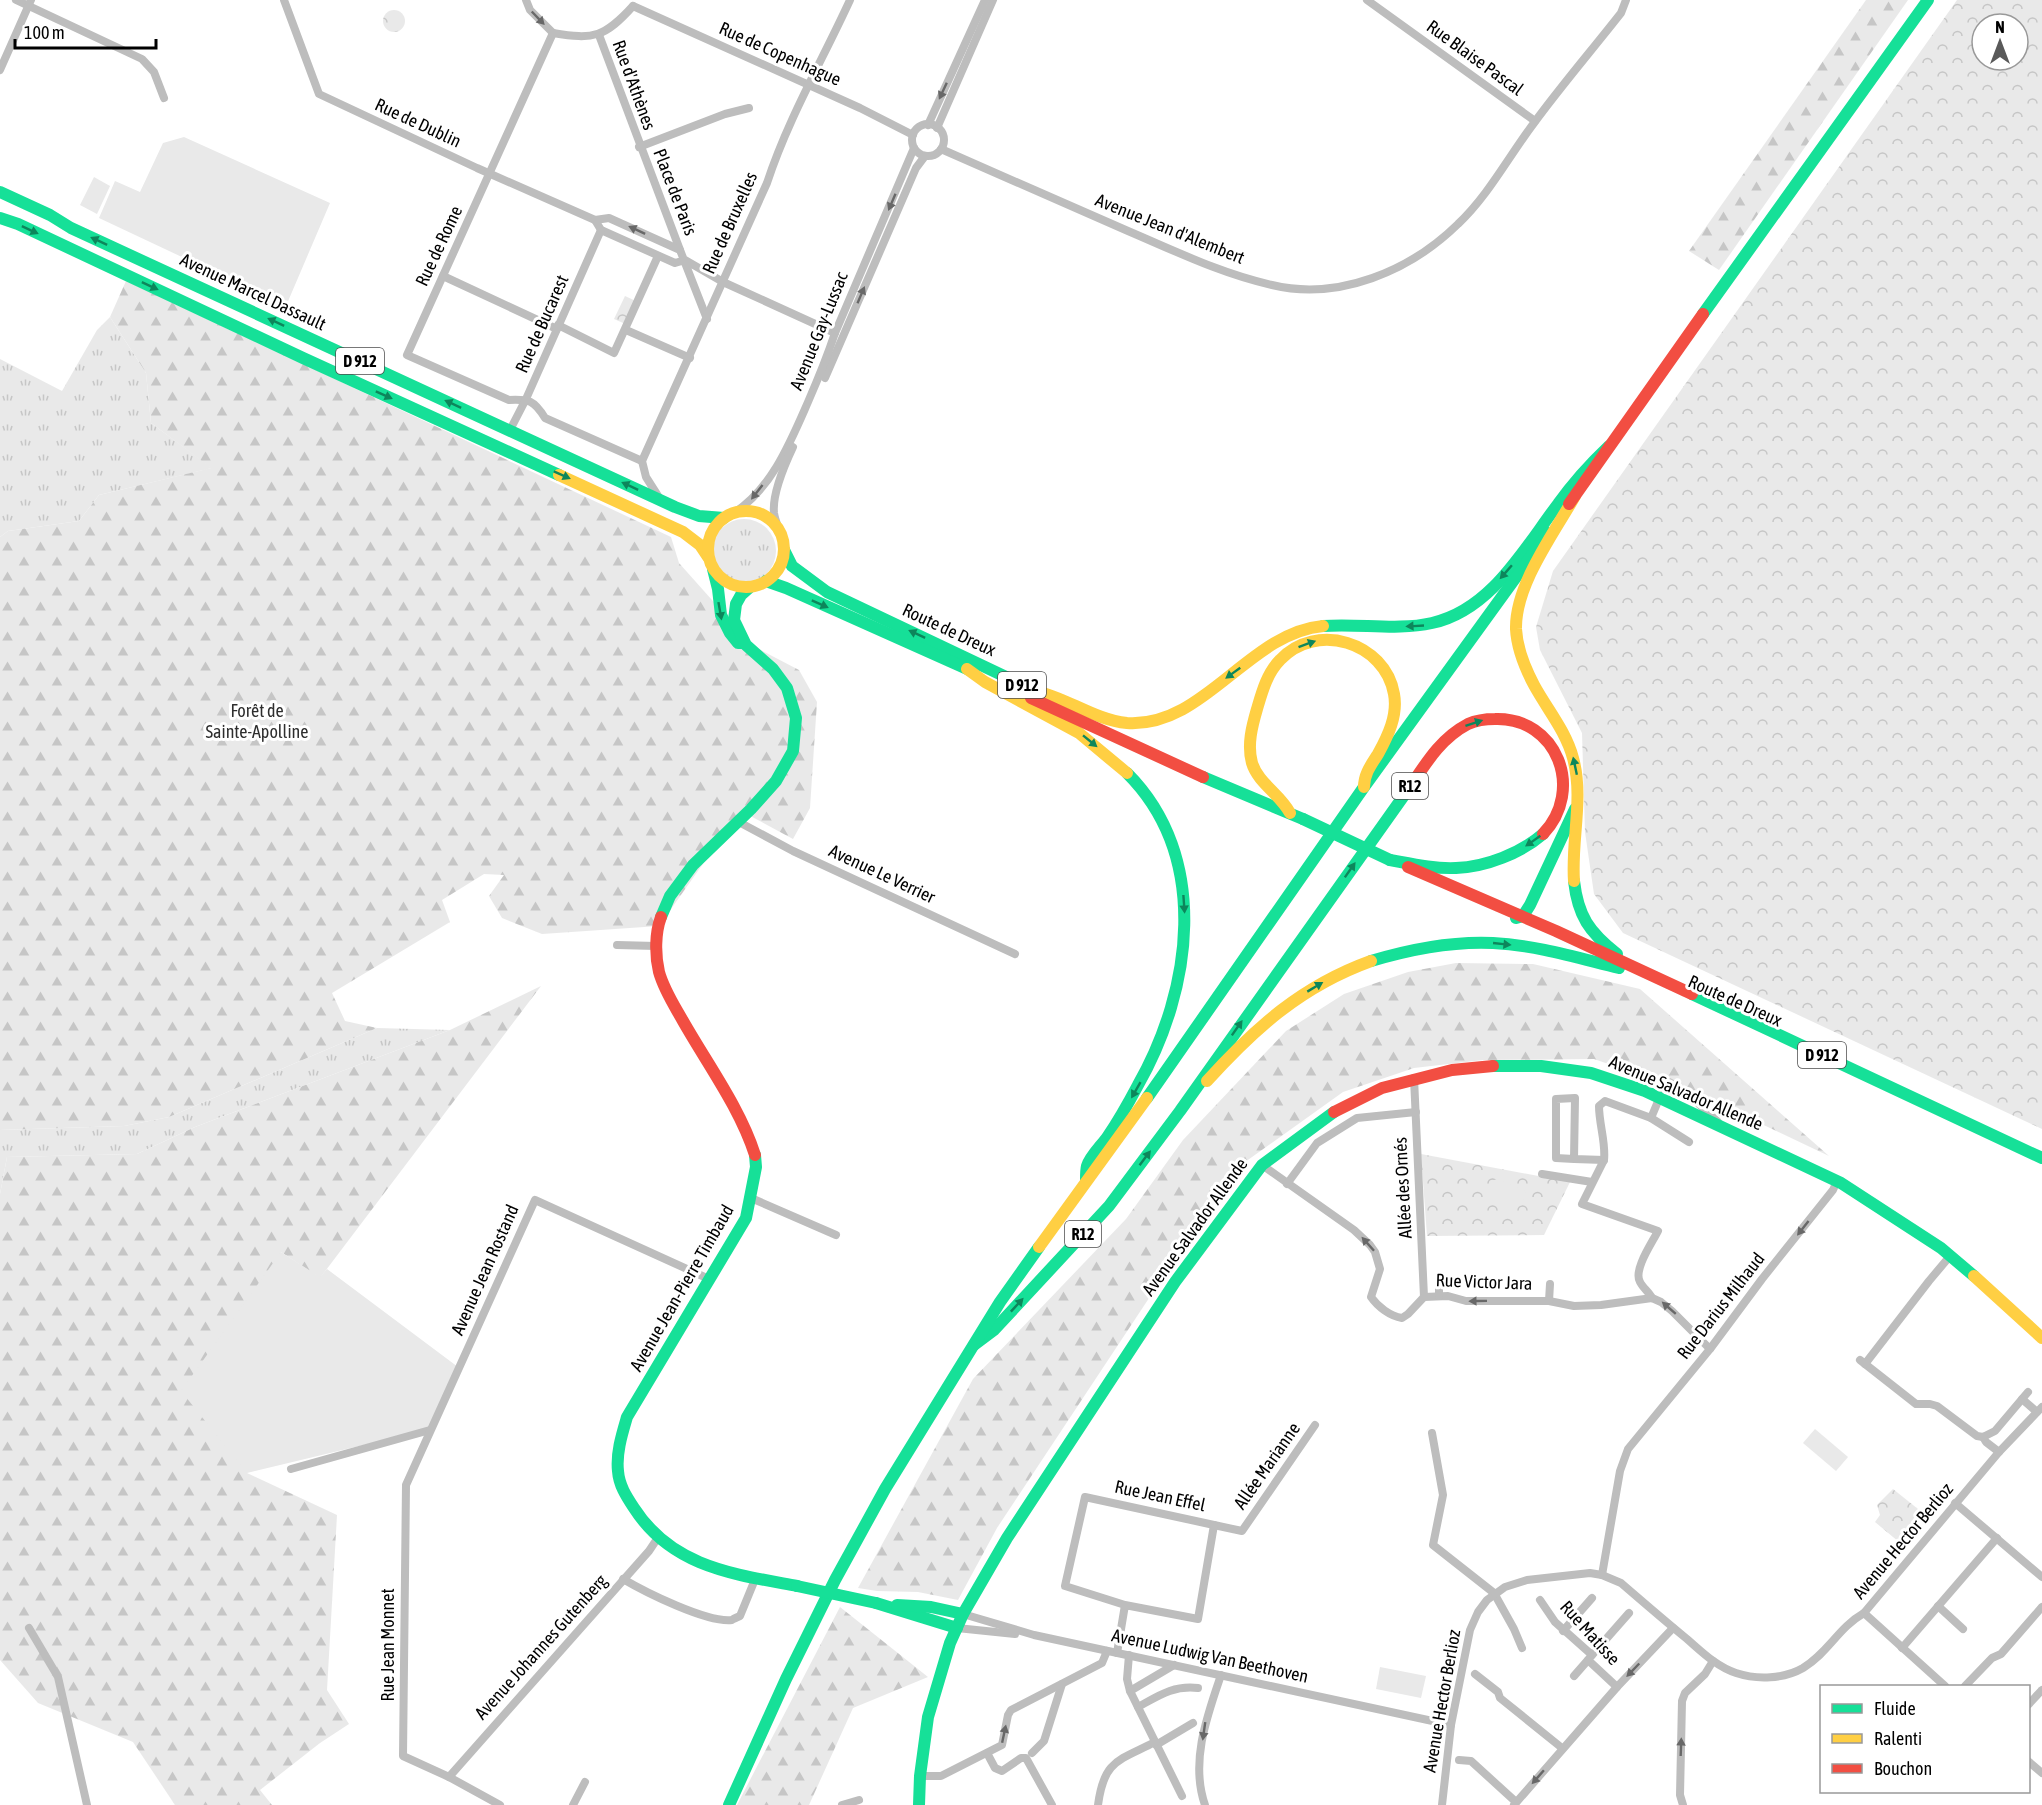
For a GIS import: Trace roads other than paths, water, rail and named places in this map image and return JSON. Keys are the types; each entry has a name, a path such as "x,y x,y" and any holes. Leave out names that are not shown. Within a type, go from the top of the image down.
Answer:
{"main road":[{"name":"R12","path":"729,1805 786,1679 835,1580 885,1489 1000,1302 1086,1180 1137,1113 1364,787 1575,496 1928,0"},
{"name":"Avenue Marcel Dassault","path":"0,192 50,215 71,228 660,500 701,518 713,519 729,516"},
{"name":"D 912","path":"0,218 18,224 303,358 663,522 691,538 703,548 711,563"},
{"name":"R12","path":"1036,691 1050,693 1107,719 1130,723 1149,721 1167,716 1185,707 1268,648 1294,633 1323,625 1418,627 1450,619 1464,612 1486,595 1514,562 1591,460 1609,446"},
{"name":"R12","path":"1575,496 1524,589 1516,627 1521,657 1536,691 1559,728 1573,757 1577,773 1578,803 1574,879 1576,898 1582,917 1605,945 1651,975"},
{"path":"747,512 760,514 780,532 784,550 779,568 766,581 750,587 738,587 727,582 711,563 708,546 710,535 716,526 729,516 747,512"},
{"name":"Route de Dreux","path":"784,550 792,566 827,592 1202,768 1272,805"},
{"name":"Avenue Jean-Pierre Timbaud","path":"711,563 718,587 720,613 724,627 738,642 744,643"},
{"name":"Route de Dreux","path":"766,581 967,669 1198,775 1290,813 1390,860 1523,916 2042,1160"},
{"name":"Avenue Jean-Pierre Timbaud","path":"750,587 739,596 734,611 734,622 744,643 776,671 789,691 796,734 789,761 756,803 690,868 669,896 657,928 656,946 658,969 665,989 747,1131 755,1155 756,1167 746,1218 665,1355 631,1407 622,1436 619,1471 622,1489 647,1528 657,1539 673,1551 691,1560 710,1567 878,1604 957,1628"},
{"name":"R12","path":"1290,813 1286,804 1263,782 1252,763 1252,724 1267,678 1281,658 1297,647 1320,639 1345,641 1364,650 1383,667 1393,687 1395,709 1391,728 1363,777 1364,787"},
{"name":"R12","path":"967,669 985,682 1079,733 1128,774 1147,797 1170,837 1182,882 1185,929 1182,967 1172,1005 1158,1044 1140,1082 1110,1134 1087,1166 1086,1180"},
{"name":"R12","path":"974,1345 994,1330 1109,1206 1180,1111 1438,747 1456,731 1473,722 1493,719 1511,720 1531,727 1546,740 1556,753 1563,770 1562,802 1557,815 1536,840 1516,851 1473,867 1450,868 1390,860"},
{"path":"1506,916 1517,918 1523,916 1578,803"},
{"name":"Route de Dreux","path":"1481,900 1506,916 2042,1160"},
{"name":"R12","path":"1180,1111 1262,1024 1295,999 1329,979 1358,966 1424,947 1491,943 1555,953 1619,968"},
{"name":"Avenue Salvador Allende","path":"919,1805 920,1776 928,1717 946,1655 963,1614 1013,1528 1175,1282 1262,1165 1329,1113 1382,1088 1452,1070 1487,1066 1541,1066 1591,1073 1645,1091 1837,1181 1950,1256 2042,1338"},
{"name":"Avenue Jean-Pierre Timbaud","path":"878,1604 923,1606 963,1614"}],"street":[{"path":"16,0 30,3 142,59 154,72 164,98"},
{"name":"Rue de Dublin","path":"284,0 319,94 595,220 609,218 680,250"},
{"path":"526,0 530,10 553,33 578,38 599,35 617,24 634,3"},
{"name":"Rue de Bruxelles","path":"642,461 767,183 777,154 850,0"},
{"path":"928,124 985,0"},
{"path":"937,128 993,0"},
{"name":"Rue Blaise Pascal","path":"1366,0 1535,121"},
{"name":"Avenue Jean d'Alembert","path":"941,149 1215,268 1273,286 1324,288 1349,284 1376,277 1405,264 1431,248 1456,226 1474,207 1535,121 1621,13 1626,0"},
{"path":"0,70 30,3"},
{"name":"Rue de Copenhague","path":"634,3 913,135"},
{"name":"Rue de Rome","path":"526,399 509,400 407,355 553,33"},
{"name":"Rue d'Athènes","path":"599,35 639,147"},
{"path":"639,147 724,114 749,108"},
{"path":"928,124 937,128 944,140 941,149 934,155 925,156 917,152 912,144 913,135 919,127 928,124"},
{"name":"Place de Paris","path":"639,147 680,250"},
{"name":"Avenue Gay-Lussac","path":"729,516 753,498 784,453 828,358 835,333 914,148"},
{"name":"Avenue Gay-Lussac","path":"780,532 774,517 774,504 787,462 839,349 916,168 925,156"},
{"path":"595,220 601,230 675,263 685,260 723,282 835,333"},
{"name":"Rue de Bucarest","path":"510,430 601,230"},
{"path":"680,250 707,319"},
{"path":"443,276 614,353 658,256"},
{"path":"626,330 690,358"},
{"path":"526,399 538,406 545,418 642,461 646,477 660,500"},
{"name":"Avenue Le Verrier","path":"737,821 793,851 1015,954"},
{"path":"617,945 656,946"},
{"name":"Allée des Ornés","path":"1414,1078 1424,1297"},
{"path":"1651,1118 1659,1099 1661,1085 1669,1082 1685,1091 1722,1126"},
{"path":"1574,1159 1575,1098 1556,1099 1556,1158 1574,1159 1604,1160"},
{"path":"1689,1142 1651,1118 1605,1101 1599,1106 1604,1160 1582,1204 1658,1231 1638,1270 1640,1282 1652,1298 1672,1311 1710,1349"},
{"path":"1287,1184 1317,1143 1357,1118 1416,1112"},
{"name":"Rue Victor Jara","path":"1262,1165 1354,1230 1370,1245 1375,1252 1380,1269 1371,1297 1375,1303 1394,1317 1402,1318 1424,1297 1448,1296 1466,1301 1549,1301 1574,1306 1652,1298"},
{"path":"1542,1174 1592,1182"},
{"name":"Rue Darius Milhaud","path":"1602,1575 1620,1471 1628,1449 1710,1349 1833,1190 1837,1181"},
{"path":"751,1198 836,1235"},
{"name":"Avenue Jean Rostand","path":"430,1430 535,1200 709,1279"},
{"path":"1950,1256 1862,1362 1916,1404 1937,1406 1977,1436 1983,1437 1995,1431 2028,1392"},
{"path":"1439,1284 1439,1296"},
{"path":"1549,1301 1550,1284"},
{"path":"2022,1399 2040,1409"},
{"name":"Avenue Hector Berlioz","path":"1442,1805 1451,1725 1470,1630 1478,1612 1494,1593 1527,1580 1590,1573 1602,1575 1620,1583 1713,1661 1735,1673 1759,1677 1781,1676 1800,1670 1818,1658 1850,1621 1864,1613 1999,1452 2040,1409"},
{"name":"Allée Marianne","path":"1214,1525 1242,1531 1315,1425"},
{"path":"291,1469 430,1430"},
{"name":"Rue Jean Monnet","path":"430,1430 406,1485 404,1756 500,1805"},
{"path":"1432,1433 1443,1495 1434,1545 1494,1593 1522,1648"},
{"path":"1983,1437 1999,1452"},
{"name":"Rue Jean Effel","path":"1085,1497 1214,1525 1198,1619 1125,1605 1065,1586 1085,1497"},
{"path":"1955,1503 2042,1577"},
{"path":"1902,1648 1997,1538"},
{"name":"Avenue Johannes Gutenberg","path":"449,1777 657,1539"},
{"path":"623,1579 655,1597 709,1617 732,1620 741,1616 756,1577"},
{"path":"1563,1631 1592,1598"},
{"name":"Rue Matisse","path":"1540,1600 1555,1622 1617,1687"},
{"path":"1117,1653 1125,1605"},
{"path":"1938,1606 1964,1629"},
{"path":"1966,1685 1992,1658 2001,1654 2042,1607"},
{"path":"1574,1676 1629,1613"},
{"path":"1864,1613 1944,1685"},
{"name":"Avenue Ludwig Van Beethoven","path":"963,1614 1034,1635 1451,1725"},
{"path":"29,1628 58,1677 87,1805"},
{"path":"957,1628 1034,1635"},
{"path":"1459,1760 1471,1761 1515,1804 1590,1717 1673,1628"},
{"path":"920,1776 941,1776 1002,1744 1008,1714 1011,1710 1102,1663 1107,1651"},
{"path":"1129,1655 1127,1679 1130,1691 1182,1796"},
{"path":"1683,1805 1680,1795 1682,1701 1685,1693 1705,1674 1713,1661"},
{"path":"1130,1691 1174,1665"},
{"path":"1475,1674 1498,1692 1500,1698 1563,1748"},
{"path":"1205,1805 1199,1766 1205,1721 1221,1675"},
{"path":"1032,1754 1044,1741 1062,1684"},
{"path":"1138,1707 1166,1692 1184,1687 1197,1688"},
{"path":"2030,1703 2042,1690"},
{"path":"1098,1805 1103,1781 1108,1770 1117,1761 1192,1723"},
{"path":"987,1753 995,1768 1002,1771 1021,1758 1026,1758 1052,1805"},
{"path":"2030,1763 2042,1773"},
{"path":"573,1805 585,1782"},
{"path":"842,1805 859,1800"}],"park label":[{"name":"Forêt de Sainte-Apolline","path":"257,721"}]}
